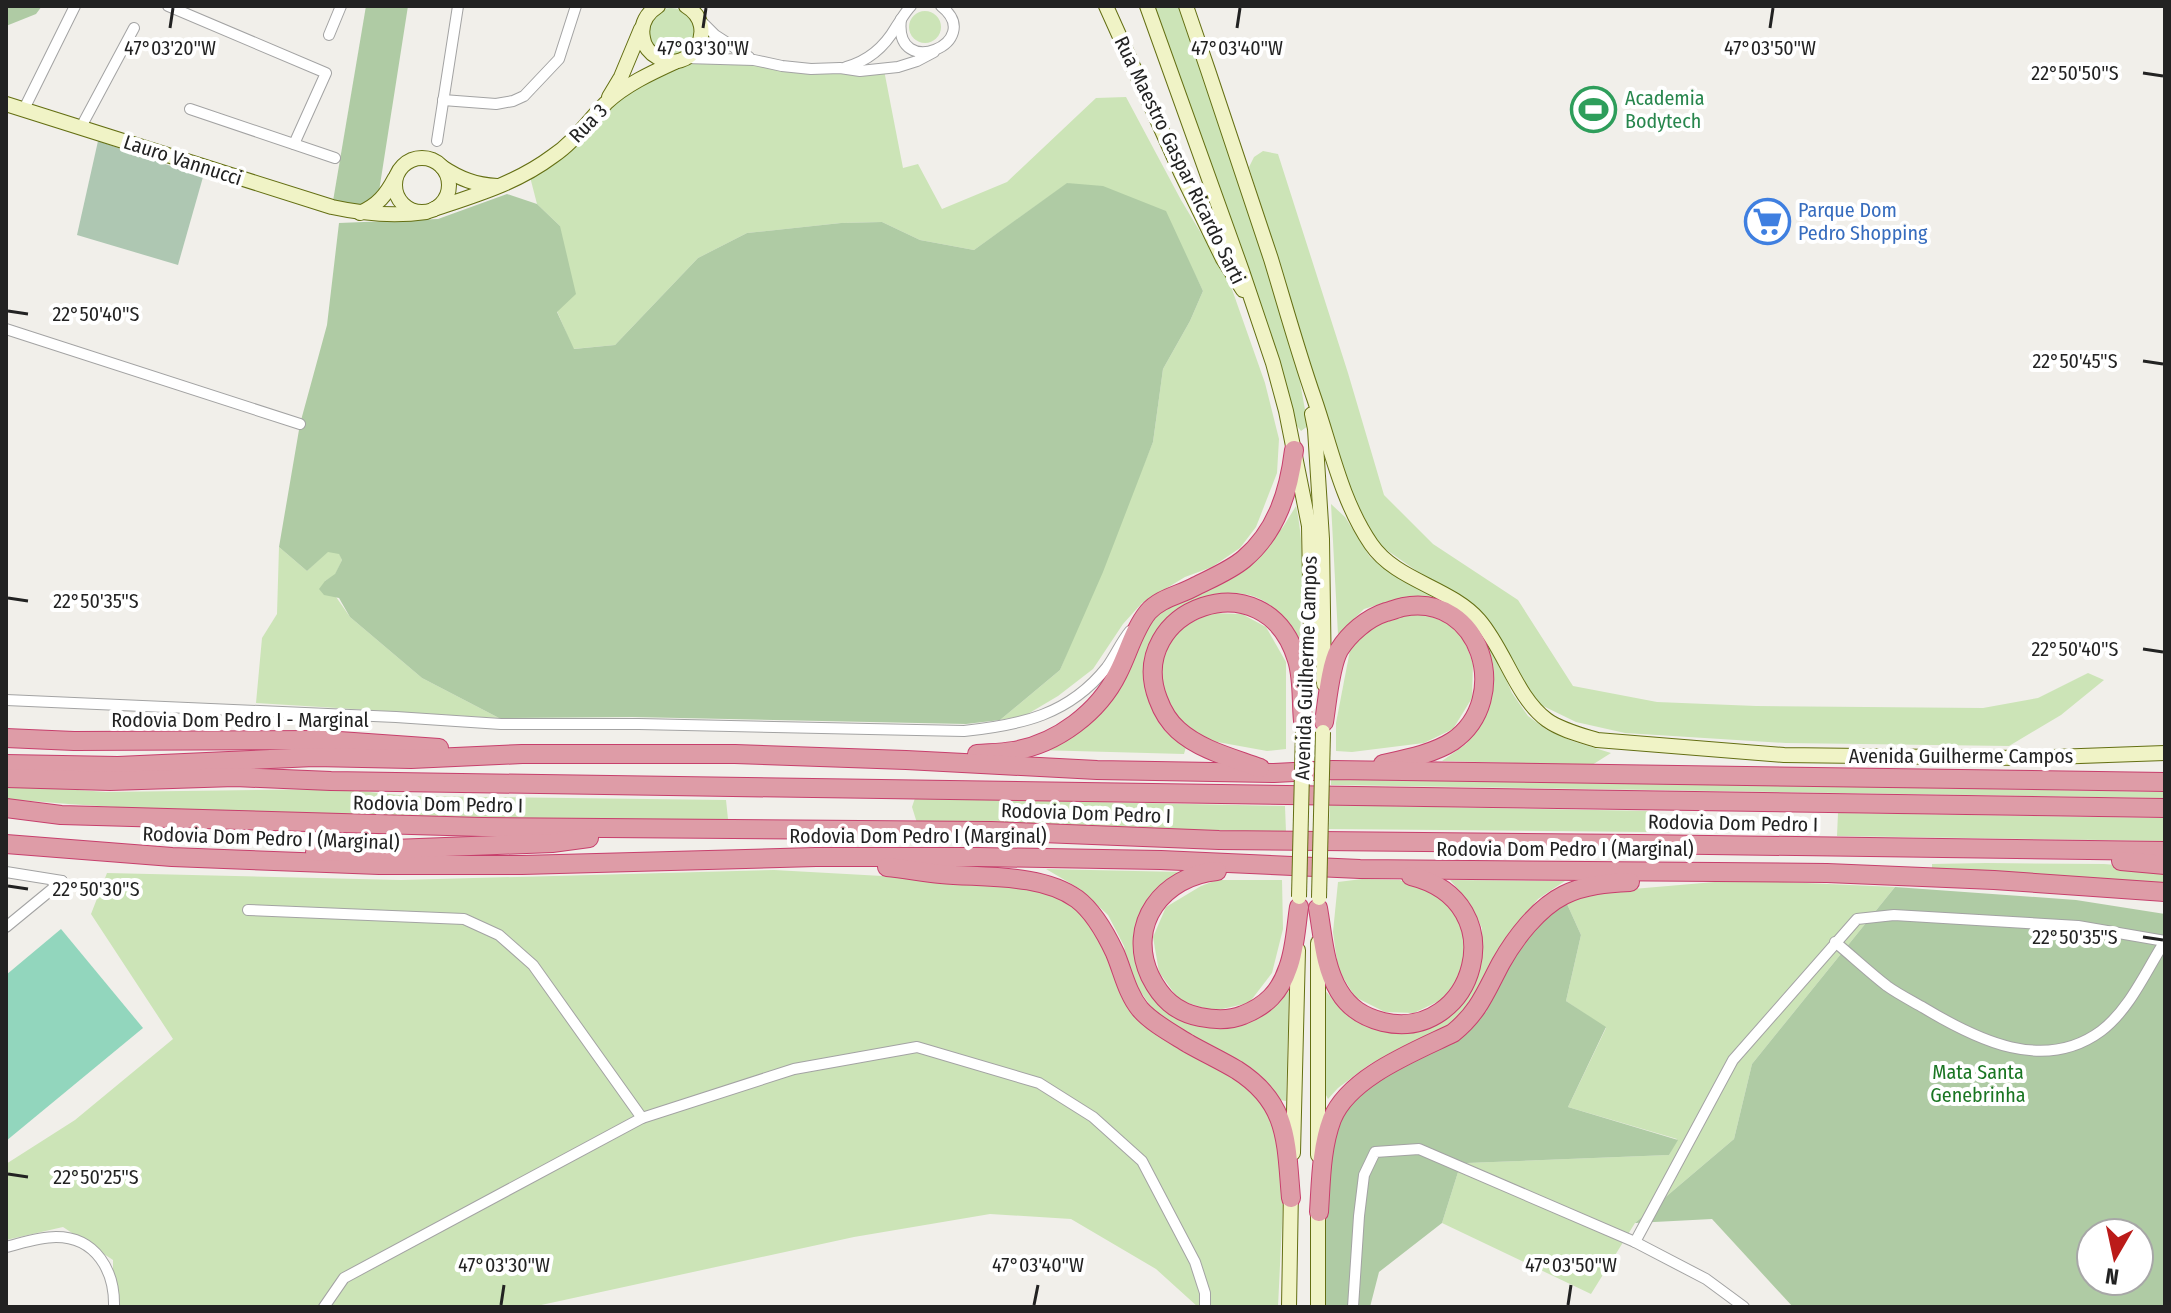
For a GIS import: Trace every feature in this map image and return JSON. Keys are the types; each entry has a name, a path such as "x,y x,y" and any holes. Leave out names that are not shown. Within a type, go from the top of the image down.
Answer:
{"highway":[{"path":"906,760 1016,751 1072,726 1095,707 1113,683 1148,612 1166,598 1193,588 1243,560 1265,536 1281,508 1290,480 1294,450"},
{"path":"1274,773 1192,741 1175,728 1154,688 1153,666 1159,645 1169,629 1188,613 1208,605 1232,602 1252,606 1269,615 1285,636 1297,660 1303,726"},
{"path":"1323,727 1338,652 1353,632 1377,615 1405,606 1430,607 1449,614 1466,626 1484,665 1484,694 1473,721 1453,741 1428,753 1404,760 1333,770"},
{"name":"Rodovia Dom Pedro I - Marginal","path":"6,738 74,741 325,740 522,754"},
{"path":"6,764 118,766 314,757 411,759 522,754 735,754 1097,770 1274,773 1333,770 2165,782"},
{"name":"Rodovia Dom Pedro I","path":"6,778 110,781 235,777 2165,808"},
{"name":"Rodovia Dom Pedro I","path":"6,808 61,815 653,830 991,831 1219,840 2165,851"},
{"path":"176,857 552,843 653,830"},
{"name":"Rodovia Dom Pedro I (Marginal)","path":"6,844 176,857 411,865 816,857 1161,860 1360,869 1827,873 2165,892"},
{"path":"2003,849 2165,865"},
{"path":"816,857 938,874 1021,879 1051,886 1077,899 1095,919 1114,952 1125,982 1140,1009 1164,1028 1236,1069 1270,1098 1286,1140 1291,1198"},
{"path":"1266,866 1191,876 1161,896 1148,917 1142,952 1146,967 1162,997 1178,1009 1214,1020 1232,1019 1265,1005 1288,968 1309,903"},
{"path":"1309,903 1329,971 1344,999 1354,1010 1365,1017 1398,1025 1431,1017 1452,1002 1464,986 1472,964 1474,943 1466,915 1457,901 1429,880 1360,869"},
{"path":"1319,1212 1326,1143 1333,1117 1340,1105 1366,1079 1453,1033 1465,1023 1477,1010 1501,963 1522,933 1563,895 1615,883 1738,880 1827,873"}],"main road":[{"name":"Rua Maestro Gaspar Ricardo Sarti","path":"1106,6 1223,259 1256,312"},
{"name":"Avenida Guilherme Campos","path":"1147,6 1276,375 1309,526 1311,634 1303,726 1319,1212 1318,1307"},
{"name":"Avenida Guilherme Campos","path":"1186,6 1340,481 1355,518 1373,547 1395,567 1468,608 1502,653 1532,705 1548,721 1597,740 1784,755 2022,758 2165,753"},
{"path":"649,13 642,36 646,47 664,61 681,60 695,51 701,41 702,30 692,10"},
{"path":"607,102 649,13"},
{"name":"Rua 3","path":"360,213 395,215 430,210 502,186 529,173 556,154 583,130 607,102 639,79 681,60"},
{"name":"Lauro Vannucci","path":"6,104 332,207 360,213"},
{"path":"360,213 377,204 401,167 417,158 427,158 464,179 482,185 502,186"},
{"path":"397,175 395,185 401,202 408,208 430,210 446,198 449,190 442,166"},
{"name":"Avenida Guilherme Campos","path":"1289,1307 1296,1089 1323,727 1322,539 1315,429 1299,355"},
{"path":"2121,754 2165,746"}],"street":[{"path":"24,109 75,6"},
{"path":"168,6 326,73 294,144"},
{"path":"329,35 341,6"},
{"path":"437,141 458,6"},
{"path":"443,100 496,104 524,96 559,59 576,6"},
{"path":"840,68 867,58 878,50 911,6"},
{"path":"681,60 754,60 782,66 860,71 898,67 934,52 950,39 953,29 951,19 941,6"},
{"path":"692,10 715,35 754,60"},
{"path":"901,19 902,38 908,45 916,51 934,52"},
{"path":"81,127 134,28"},
{"path":"190,109 335,158"},
{"path":"6,329 300,424"},
{"path":"6,700 501,724 964,731 1006,727 1028,721 1076,697 1109,665 1123,640 1148,612"},
{"path":"6,872 62,881 6,927"},
{"path":"248,910 464,919 499,935 533,965 642,1118"},
{"path":"1635,1242 1733,1060 1835,942 1857,919 1894,915 2078,926 2165,941 2121,1011 2102,1030 2077,1046 2055,1051 2023,1051 1988,1041 1954,1026 1888,987 1835,942"},
{"path":"324,1307 344,1278 642,1118 794,1069 917,1047 1039,1083 1093,1117 1142,1161 1195,1262 1205,1293 1205,1307"},
{"path":"1353,1307 1364,1175 1375,1152 1419,1149 1635,1242 1706,1279 1744,1307"},
{"path":"6,1247 54,1237 79,1242 94,1252 106,1266 113,1284 114,1307"}],"green space":[{"path":"6,6 42,6 36,14 6,26"},
{"path":"366,6 408,6 377,204 332,207"},
{"path":"1151,6 1180,6 1298,371 1308,426 1301,431 1297,426 1283,374"},
{"path":"671,8 688,15 695,32 688,49 671,56 654,49 647,32 654,15"},
{"path":"925,11 936,16 941,27 936,38 925,43 914,38 909,27 914,16"},
{"path":"675,62 884,70 903,168 918,164 942,209 1007,182 1096,98 1126,97 1181,200 1228,278 1265,383 1279,439 1277,473 1256,527 1240,548 1212,567 1185,577 1142,603 1123,624 1093,669 1058,696 1026,715 1000,720 1060,670 1153,442 1163,369 1203,291 1183,250 1068,183 974,250 920,240 882,222 747,233 698,258 615,345 573,349 557,311 560,226 537,204 529,173 603,107"},
{"path":"98,141 203,177 178,265 77,235"},
{"path":"1263,151 1278,154 1384,495 1433,544 1518,600 1573,686 1657,702 1983,708 2038,698 2088,673 2104,680 2061,715 2009,746 1786,743 1625,733 1576,722 1541,705 1520,677 1491,623 1470,603 1434,583 1378,544 1341,472 1249,167 1254,157"},
{"path":"1067,183 1103,186 1166,211 1203,291 1163,369 1153,442 1103,572 1060,670 1000,720 966,724 632,717 499,718 422,678 350,617 339,598 324,595 319,589 335,574 342,560 339,554 328,552 307,571 279,547 300,424 327,325 339,223 438,219 507,194 537,204 560,226 576,294 557,312 574,349 615,345 698,258 747,233 882,222 920,240 974,250"},
{"path":"1331,504 1345,517 1370,557 1392,574 1468,613 1496,656 1512,693 1528,716 1547,730 1611,753 1592,765 1442,761 1466,744 1482,723 1492,687 1490,656 1482,637 1434,600 1397,599 1364,609 1338,635"},
{"path":"1296,506 1302,558 1300,645 1284,619 1260,599 1246,594 1230,594 1197,602 1181,610 1157,632 1150,645 1146,666 1153,712 1166,732 1186,747 1184,754 1037,750 1079,729 1151,617 1258,554 1283,527"},
{"path":"279,547 307,571 328,551 339,553 342,560 335,575 325,581 350,617 422,678 499,718 256,703 262,638 277,614"},
{"path":"1211,613 1242,614 1266,627 1286,662 1286,749 1267,751 1201,739 1175,716 1160,686 1163,652 1182,627"},
{"path":"1423,614 1459,627 1473,663 1472,698 1453,729 1424,743 1352,752 1336,751 1336,723 1351,645 1380,618"},
{"path":"1331,778 2165,792 2165,798 1331,785"},
{"path":"6,785 106,792 340,789 408,796 726,800 728,819 367,817 186,811 6,799"},
{"path":"915,798 1285,806 1286,832 917,823 912,807"},
{"path":"1330,805 1651,811 1649,832 1329,829"},
{"path":"1838,813 2165,818 2165,841 1837,836"},
{"path":"1932,864 2104,864 2165,869 2165,884 1932,868"},
{"path":"1046,869 1180,872 1162,884 1149,907 1138,962 1190,1021 1272,1007 1289,991 1286,1101 1280,1100 1258,1073 1187,1034 1152,1008 1131,978 1124,946 1108,915 1080,889"},
{"path":"774,870 1043,885 1087,911 1134,999 1246,1077 1286,1140 1278,1307 1198,1307 1156,1269 1071,1219 990,1214 854,1237 532,1307 113,1307 113,1260 63,1227 6,1240 6,1164 75,1120 173,1039 91,914 107,873 401,880"},
{"path":"1217,880 1282,880 1283,929 1272,973 1249,1003 1213,1011 1179,1000 1159,972 1153,937 1166,907"},
{"path":"1400,880 1448,900 1467,937 1461,976 1441,1000 1414,1013 1385,1012 1355,997 1338,969 1333,932 1338,882"},
{"path":"1450,880 1565,881 1538,899 1505,939 1471,1004 1448,1028 1370,1064 1328,1099 1323,1089 1322,987 1337,1004 1406,1030 1470,987 1481,959 1482,928 1469,902"},
{"path":"1738,880 1895,887 1752,1064 1734,1139 1635,1223 1591,1294 1442,1223 1459,1169 1467,1163 1669,1155 1677,1139 1568,1107 1606,1028 1566,1001 1581,935 1563,895"},
{"name":"Mata Santa Genebrinha","path":"1895,887 2076,900 2165,914 2165,1307 1793,1307 1712,1219 1635,1223 1734,1139 1752,1064"},
{"path":"1563,895 1581,935 1566,1001 1606,1027 1568,1107 1678,1140 1669,1155 1467,1163 1459,1169 1442,1223 1379,1272 1370,1307 1320,1307 1318,1274 1333,1117 1366,1079 1486,1012 1506,955"},
{"path":"61,929 143,1028 6,1141 6,975"}],"place":[{"name":"Academia Bodytech","path":"1594,110"},
{"name":"Parque Dom Pedro Shopping","path":"1767,222"}]}
